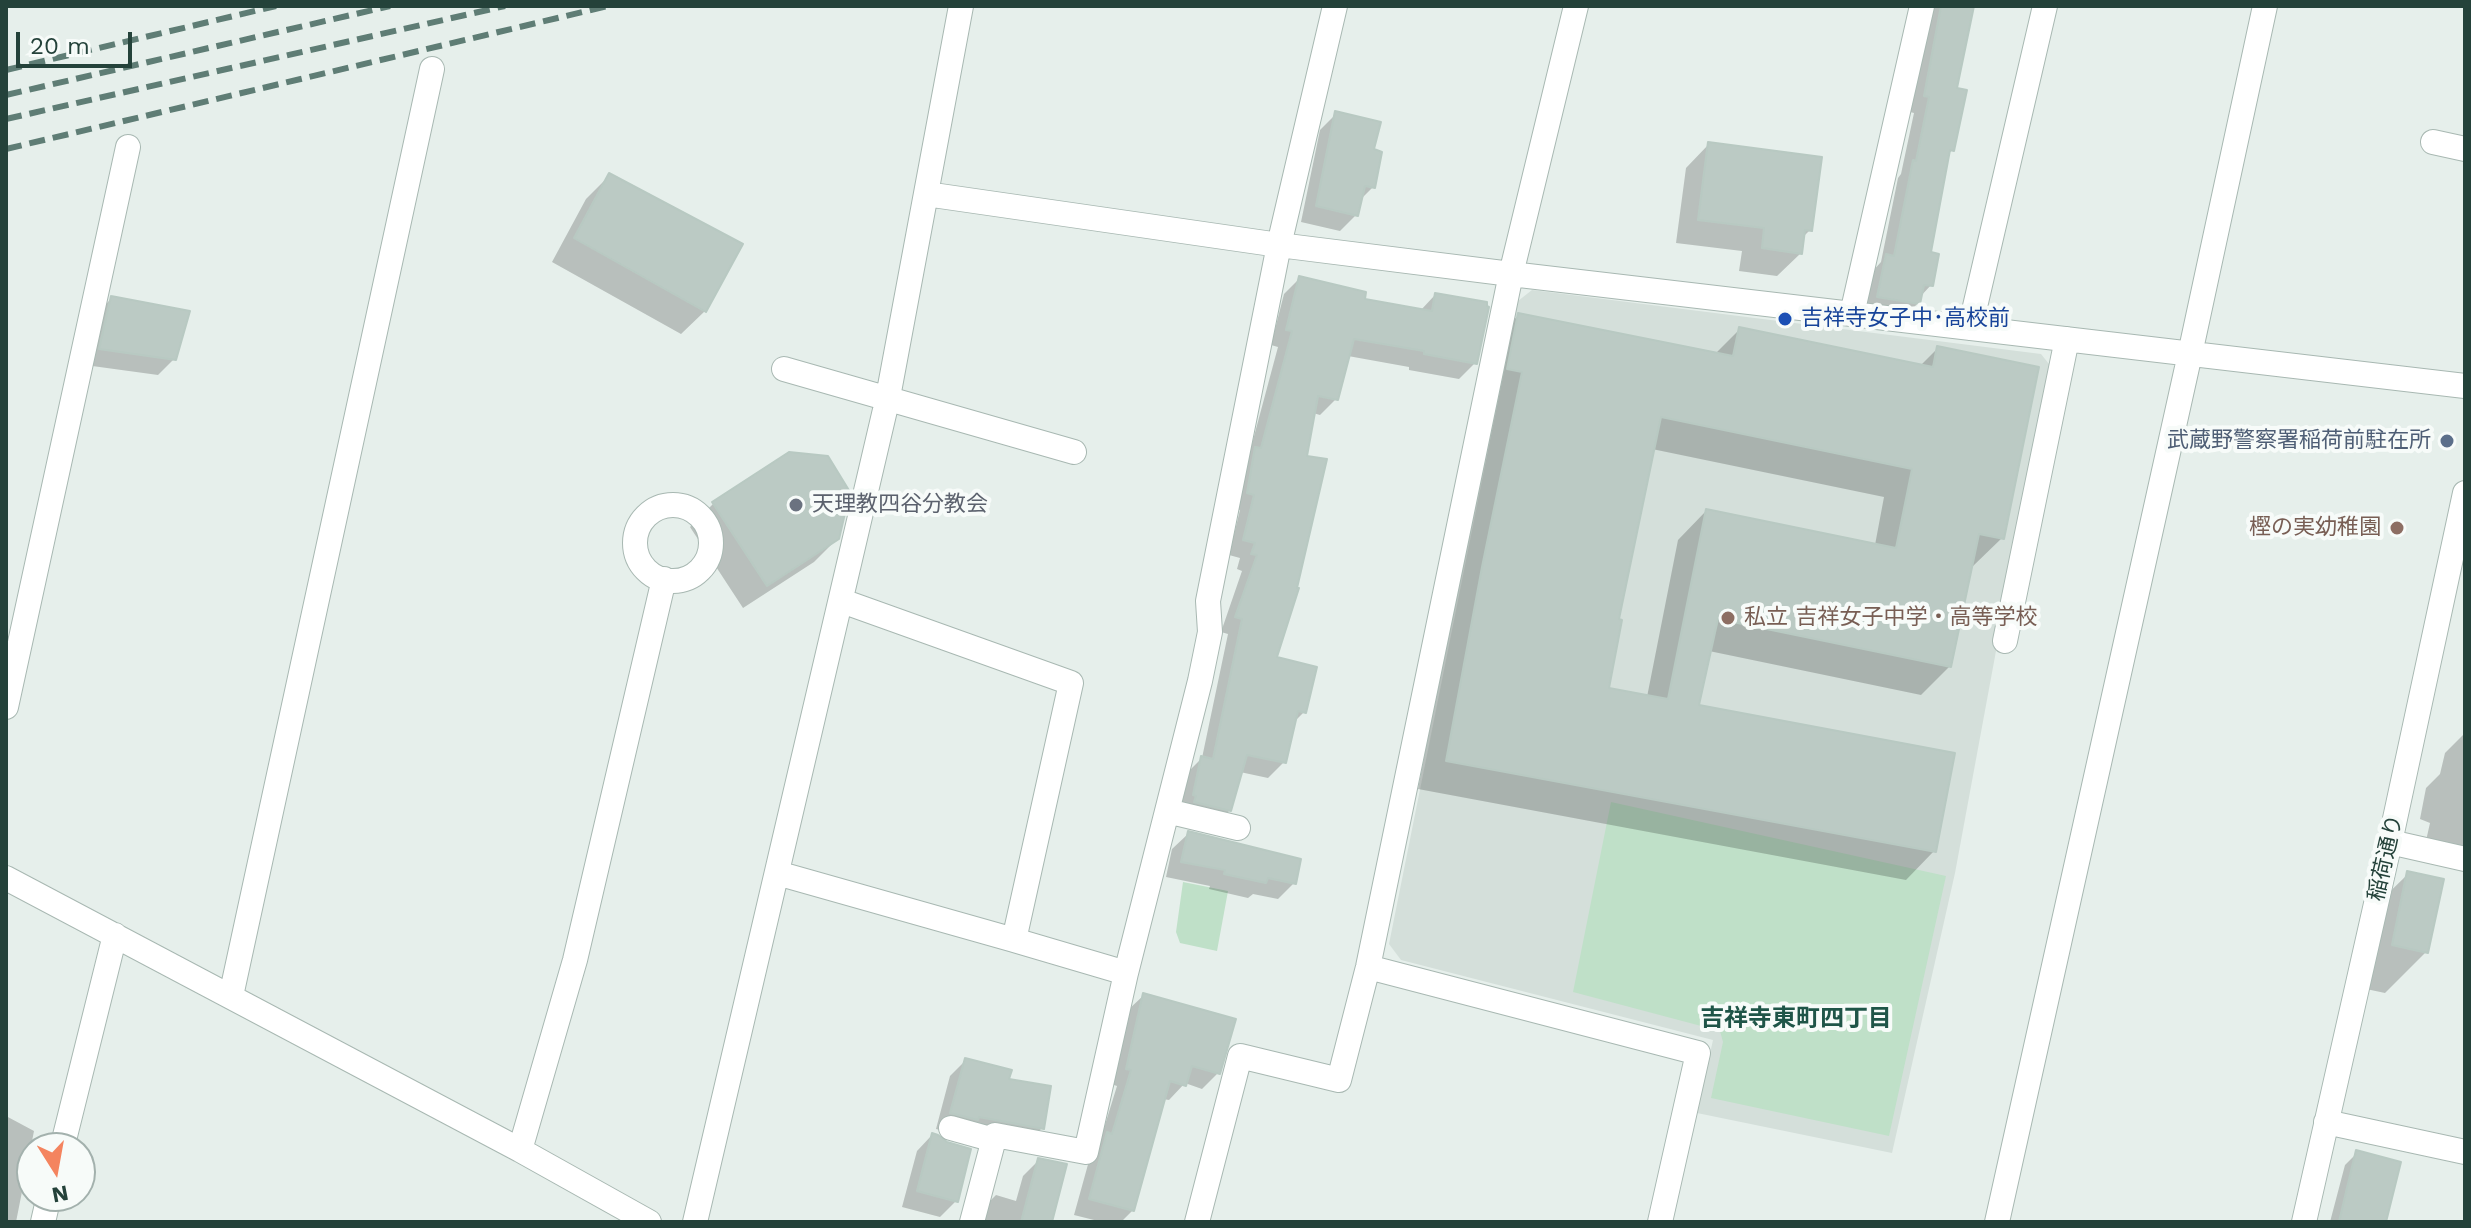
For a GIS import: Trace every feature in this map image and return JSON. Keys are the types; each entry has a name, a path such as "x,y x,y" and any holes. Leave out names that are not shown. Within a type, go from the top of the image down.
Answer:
{"street":[{"path":"695,1222 888,397 961,6"},
{"path":"972,1222 995,1135 1086,1152 1126,973 1210,632 1208,601 1279,245 1335,6"},
{"path":"1197,1222 1240,1056 1339,1080 1368,967 1511,274 1576,6"},
{"path":"1852,314 1922,6"},
{"path":"1970,328 2045,6"},
{"path":"1997,1222 2265,6"},
{"path":"231,996 432,69"},
{"path":"2433,142 2465,149"},
{"path":"6,707 128,147"},
{"path":"926,194 1279,245 1511,274 2465,386"},
{"path":"2005,641 2067,339"},
{"path":"784,369 1074,452"},
{"name":"稲荷通り","path":"2304,1222 2465,493"},
{"path":"520,1150 575,960 664,579"},
{"path":"842,601 1071,683 1014,940"},
{"path":"1167,811 1238,828"},
{"path":"2390,842 2465,859"},
{"path":"777,873 1126,973"},
{"path":"6,878 520,1150 649,1222"},
{"path":"66,1132 115,935"},
{"path":"1368,967 1698,1053 1660,1222"},
{"path":"2326,1122 2465,1152"},
{"path":"951,1128 994,1140"}],"shaded area":[{"name":"私立 吉祥女子中学・高等学校","path":"1532,290 2041,354 2049,364 1955,873 1892,1153 1697,1113 1713,1040 1401,960 1389,944 1518,301"}],"green space":[{"path":"1611,802 1946,876 1889,1136 1711,1098 1723,1042 1720,1031 1573,992"},
{"path":"1183,882 1228,891 1217,951 1180,943 1176,932"}],"building":[{"path":"1941,6 1974,6 1957,88 1967,90 1954,151 1950,150 1931,252 1939,254 1933,286 1924,285 1920,304 1877,297 1886,254 1894,256 1913,160 1916,161 1929,97 1924,96"},
{"path":"1335,111 1381,122 1374,149 1382,152 1375,188 1365,186 1358,216 1316,206"},
{"path":"1708,142 1822,157 1812,231 1805,230 1802,254 1762,248 1764,228 1698,220"},
{"path":"609,173 743,244 706,312 574,238"},
{"path":"1299,276 1366,292 1365,299 1432,311 1435,293 1487,302 1489,307 1477,364 1354,339 1338,400 1318,396 1307,456 1327,459 1299,588 1277,657 1317,667 1306,713 1298,711 1286,763 1247,755 1231,811 1194,802 1196,796 1193,795 1201,756 1213,759 1242,619 1235,617 1257,555 1251,554 1255,543 1243,540 1254,495 1247,493 1255,447 1261,448 1292,331 1286,330"},
{"path":"111,296 190,311 176,360 99,349"},
{"path":"1518,313 1733,356 1739,327 1933,367 1937,346 2039,367 2004,539 1979,534 1951,667 1718,619 1699,705 1955,753 1936,852 1446,761 1522,372 1507,369","holes":["1661,417 1912,469 1896,548 1706,509 1668,699 1609,688 1622,620 1619,619"]},
{"path":"789,452 828,456 850,492 839,539 767,586 712,502"},
{"path":"1188,831 1301,859 1296,884 1268,878 1266,883 1224,874 1225,870 1181,862"},
{"path":"2407,871 2444,879 2428,953 2392,945"},
{"path":"1143,993 1236,1019 1220,1074 1192,1066 1186,1086 1170,1081 1134,1211 1089,1199 1107,1132 1112,1134 1131,1070 1126,1069"},
{"path":"965,1058 1012,1070 1009,1079 1051,1086 1044,1129 950,1113"},
{"path":"932,1133 947,1142 971,1149 958,1202 917,1191"},
{"path":"2356,1150 2401,1162 2386,1222 2339,1222"},
{"path":"1038,1158 1067,1164 1052,1222 1021,1222"}],"railway":[{"path":"6,70 276,6"},
{"path":"6,95 390,6"},
{"path":"6,119 505,6"},
{"path":"6,149 608,6"}],"place":[{"name":"吉祥寺女子中･高校前","path":"1785,319"},
{"name":"武蔵野警察署稲荷前駐在所","path":"2447,441"},
{"name":"天理教四谷分教会","path":"796,505"},
{"name":"樫の実幼稚園","path":"2397,528"},
{"name":"私立 吉祥女子中学・高等学校","path":"1728,618"}],"district":[{"name":"吉祥寺東町四丁目","path":"1796,1019"}]}
